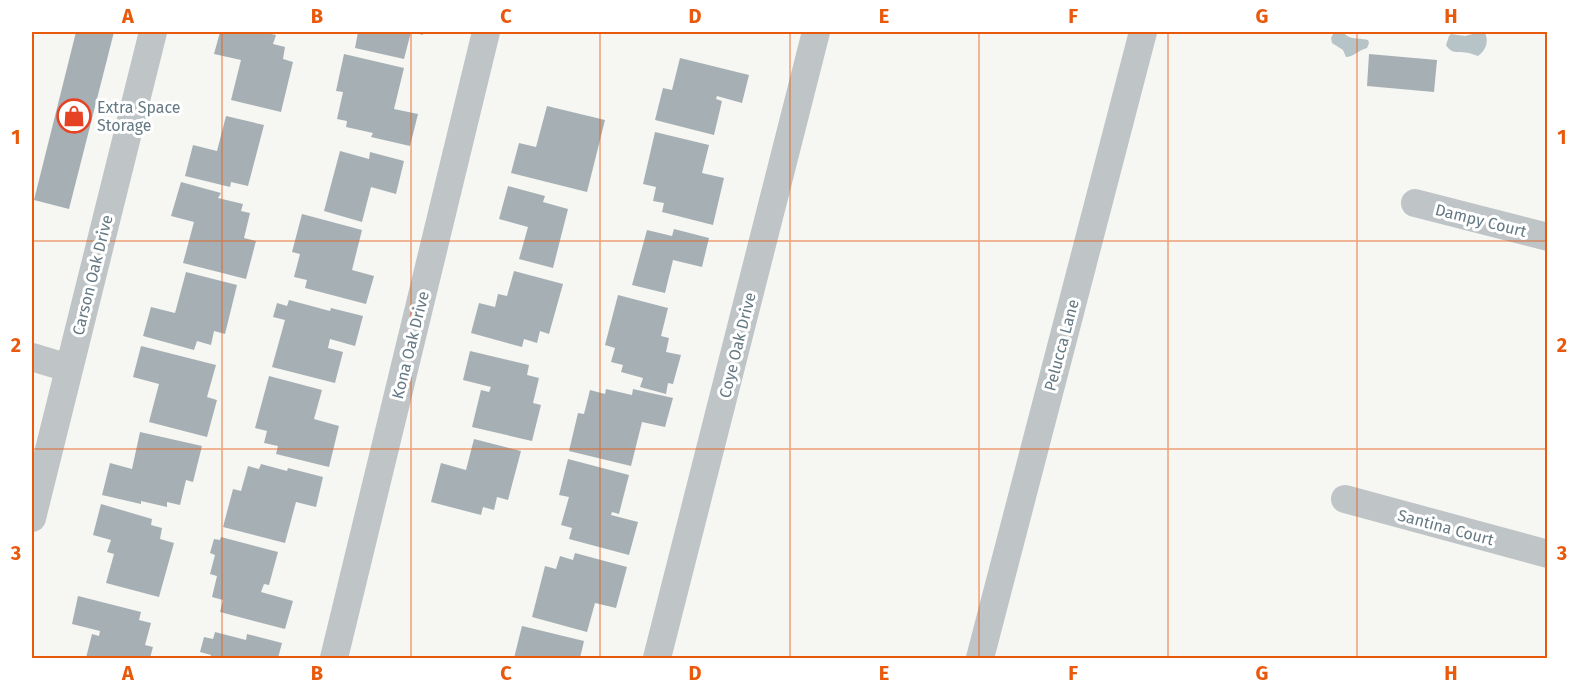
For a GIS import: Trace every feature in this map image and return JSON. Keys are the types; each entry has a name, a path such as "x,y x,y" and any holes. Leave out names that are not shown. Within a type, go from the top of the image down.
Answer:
{"street":[{"name":"Carson Oak Drive","path":"32,518 153,32"},
{"name":"Kona Oak Drive","path":"334,658 486,32"},
{"name":"Coye Oak Drive","path":"657,658 816,32"},
{"name":"Pelucca Lane","path":"980,658 1143,32"},
{"name":"Dampy Court","path":"1415,203 1548,237"},
{"path":"32,357 68,368"},
{"name":"Santina Court","path":"1345,500 1548,554"}],"shaded area":[{"path":"1334,32 1342,32 1351,38 1368,40 1369,43 1367,48 1346,57 1343,50 1332,43 1331,38"},
{"path":"1485,33 1487,43 1478,56 1453,51 1446,45 1451,34 1465,36"}],"building":[{"name":"Extra Space Storage","path":"76,32 114,32 69,209 34,200"},
{"path":"220,32 261,32 276,35 273,44 285,47 283,59 293,62 281,112 231,100 241,60 214,54"},
{"path":"358,32 411,32 404,59 355,48"},
{"path":"344,54 404,68 394,109 418,114 410,146 371,137 373,133 346,127 347,121 337,119 343,92 336,91"},
{"path":"1369,54 1437,60 1434,92 1367,86"},
{"path":"680,58 749,75 742,103 717,96 716,99 722,101 714,135 655,120 663,88 672,90"},
{"path":"547,106 605,120 587,192 511,173 519,143 536,147"},
{"path":"226,116 264,125 248,186 231,182 230,187 185,176 193,145 217,151"},
{"path":"655,132 709,145 702,173 724,178 713,225 662,212 664,203 653,201 656,187 643,184"},
{"path":"340,151 369,159 370,152 404,161 396,194 371,187 362,222 324,211"},
{"path":"181,182 221,193 218,198 243,204 241,211 250,213 244,238 256,241 246,279 183,263 194,222 171,216"},
{"path":"508,186 545,196 543,202 568,209 553,268 519,259 528,227 499,219"},
{"path":"302,214 362,230 352,270 374,276 366,304 305,288 307,280 294,277 300,254 292,252"},
{"path":"674,229 709,238 702,267 673,260 665,293 632,285 647,230 672,236"},
{"path":"514,271 563,284 549,334 540,331 537,343 524,339 522,347 471,333 479,303 495,307 498,294 507,296"},
{"path":"186,272 237,285 225,334 214,331 211,345 197,341 194,350 143,336 151,307 175,313"},
{"path":"618,295 668,308 661,336 669,338 666,352 681,355 673,384 668,383 666,394 640,387 643,378 621,372 623,365 611,362 615,348 605,345"},
{"path":"289,300 330,311 331,308 363,316 355,346 330,339 328,348 343,352 335,383 272,367 285,320 273,317 277,303 287,306"},
{"path":"141,346 216,365 207,397 217,400 207,437 149,422 159,384 133,377"},
{"path":"470,351 529,365 527,375 539,378 533,403 541,405 532,441 472,427 481,390 489,392 491,387 463,380"},
{"path":"269,376 322,390 314,419 339,426 329,467 276,454 278,446 264,443 267,431 255,428"},
{"path":"606,389 632,395 633,389 673,398 665,427 642,422 631,466 569,451 578,413 584,414 590,390 605,394"},
{"path":"140,432 202,446 193,482 186,480 180,505 167,502 167,507 141,501 141,504 102,495 110,463 132,469"},
{"path":"474,439 521,451 508,500 497,497 494,510 483,507 481,515 431,502 441,463 466,470"},
{"path":"568,459 629,475 619,514 612,512 611,515 638,522 629,555 569,539 572,528 561,525 569,497 559,495"},
{"path":"261,464 323,477 316,507 296,502 285,543 223,527 233,489 241,491 248,466 259,469"},
{"path":"101,504 152,519 151,525 162,528 160,539 174,543 159,597 106,583 114,554 107,552 111,540 93,535"},
{"path":"221,537 278,552 269,585 264,584 261,592 293,601 285,629 220,612 223,600 212,597 217,576 210,574 215,555 210,553 214,539 220,540"},
{"path":"575,553 627,567 616,608 595,603 587,632 532,617 545,566 556,569 560,556 573,560"},
{"path":"78,596 141,612 139,620 151,623 145,645 153,647 150,658 86,658 92,634 99,636 100,631 72,624"},
{"path":"522,626 584,641 580,658 514,658"},
{"path":"215,632 246,640 247,634 282,643 278,658 210,658 211,655 200,652 204,637 213,639"}],"place":[{"name":"Extra Space Storage","path":"74,116"}]}
